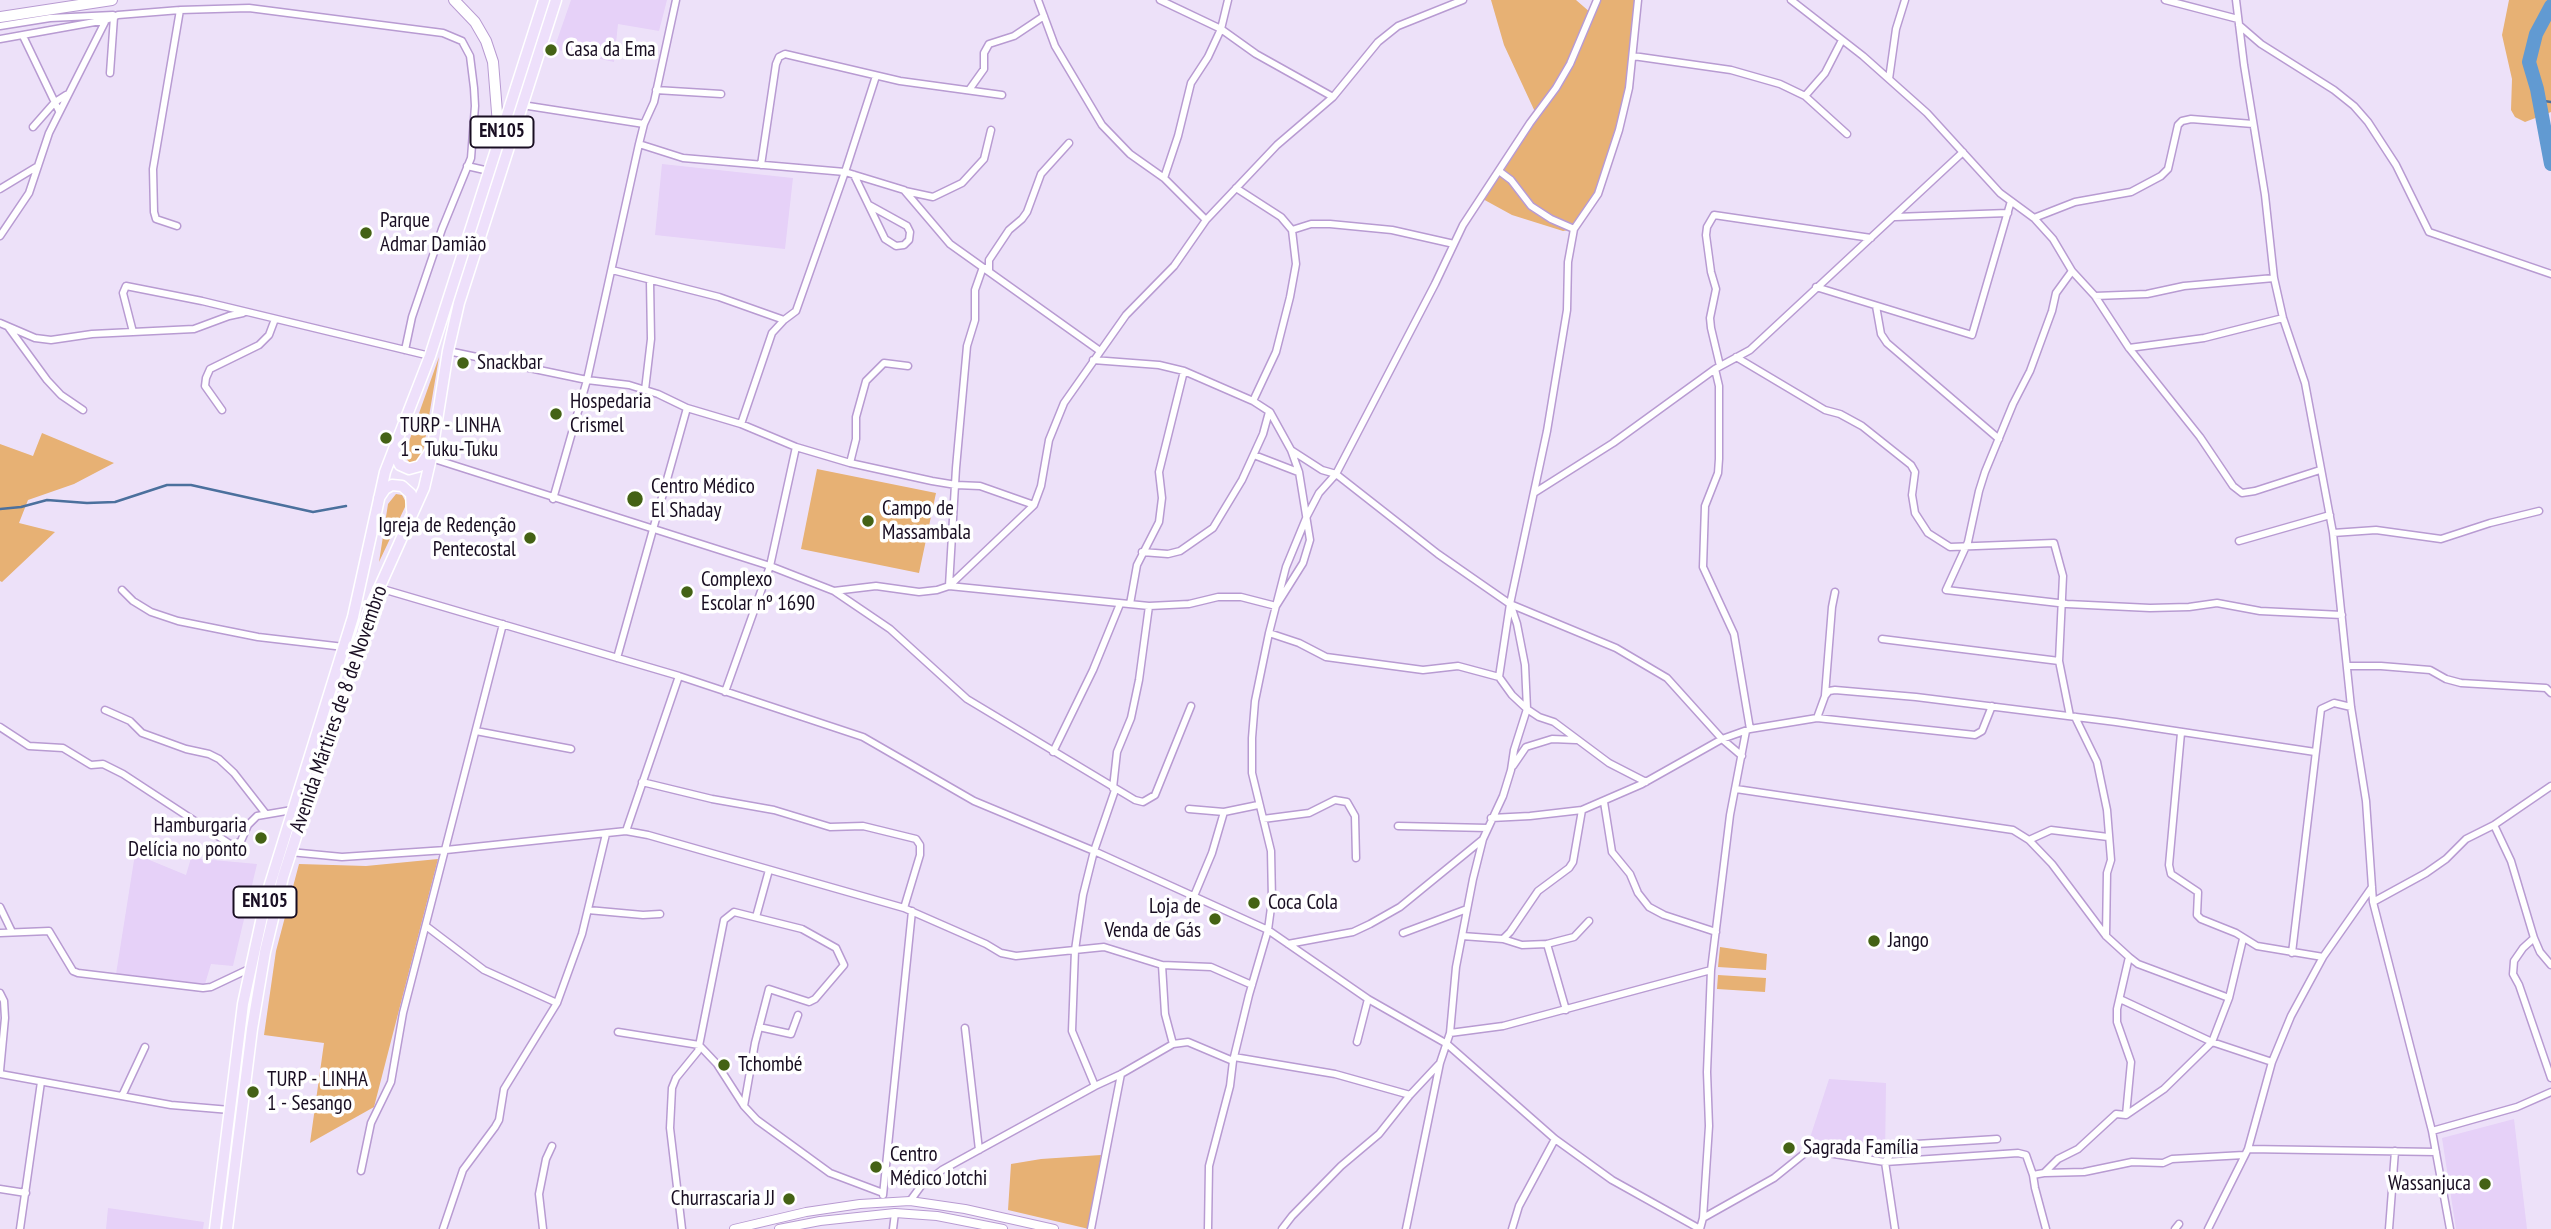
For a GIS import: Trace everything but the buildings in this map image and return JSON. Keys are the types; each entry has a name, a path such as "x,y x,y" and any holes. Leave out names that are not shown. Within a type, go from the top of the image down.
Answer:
{"main road":[{"path":"0,17 112,0"},
{"path":"454,0 475,22 486,41 493,62 499,141"},
{"name":"Avenida Mártires de 8 de Novembro","path":"215,1229 250,969 267,894 344,647 361,586 385,472 430,355 544,0"},
{"name":"Avenida Mártires de 8 de Novembro","path":"227,1229 256,1004 290,852 349,668 379,588 424,488 448,351 472,257 555,0"},
{"path":"397,440 397,459 400,465 409,469 415,469 424,462 433,444"},
{"path":"378,500 392,485 402,486 411,494 412,516"}],"street":[{"path":"553,499 587,380 639,144 656,90 676,0"},
{"path":"1038,0 1055,46 1102,125 1130,154 1164,178 1206,220"},
{"path":"1160,0 1221,29 1256,54 1333,97"},
{"path":"1164,178 1191,83 1208,57 1221,29 1228,0"},
{"path":"949,586 1034,505 1041,486 1054,425 1064,403 1126,316 1174,266 1206,220 1276,145 1333,97 1365,55 1398,26 1463,0"},
{"path":"1208,1229 1208,1174 1230,1086 1233,1059 1268,930 1272,900 1271,851 1252,773 1252,738 1255,701 1286,567 1307,516 1319,493 1336,474 1463,225 1530,122 1556,88 1570,64 1597,0"},
{"path":"1499,677 1510,604 1547,431 1567,310 1568,262 1574,229 1598,194 1622,120 1633,56 1638,0"},
{"path":"1889,79 1896,29 1905,0"},
{"path":"2165,0 2238,22 2261,44 2334,90 2354,106 2368,121 2396,165 2429,232 2551,274"},
{"path":"2236,0 2265,195 2274,278 2283,318 2305,383 2333,533 2351,707 2366,801 2374,902 2432,1131 2450,1229"},
{"path":"1795,1 1927,113 2000,193 2034,218 2053,239 2072,271 2095,296 2129,348 2200,437 2233,486 2242,493 2255,491 2320,470"},
{"path":"0,26 50,18 248,8 454,36 467,46 472,74 474,116 471,158 412,317 405,350"},
{"path":"177,226 156,219 153,169 180,10"},
{"path":"0,39 116,16"},
{"path":"110,72 116,16"},
{"path":"969,89 984,69 984,53 989,44 1014,36 1044,16"},
{"path":"0,236 29,193 59,111 106,20"},
{"path":"23,36 59,111"},
{"path":"1805,96 1825,73 1842,40"},
{"path":"761,165 779,57 792,55 876,76 1002,95"},
{"path":"1633,56 1731,70 1780,84 1805,96 1847,134"},
{"path":"741,425 772,333 796,311 876,76"},
{"path":"656,90 721,94"},
{"path":"33,127 55,102 68,93"},
{"path":"522,105 644,124"},
{"path":"2034,218 2076,202 2131,192 2161,176 2168,169 2178,125 2182,121 2191,119 2253,124"},
{"path":"639,144 682,158 845,172 933,197 962,183 984,159 991,130"},
{"path":"988,269 989,260 1009,230 1027,212 1041,174 1069,143"},
{"path":"1534,493 1613,443 1717,367 1762,340 1963,152"},
{"path":"0,189 38,166"},
{"path":"467,166 489,172"},
{"path":"1499,171 1511,180 1531,206 1574,229"},
{"path":"854,175 885,239 890,244 904,245 909,240 910,232 907,226 869,205"},
{"path":"1236,188 1281,217 1292,230 1296,264 1276,352 1253,401"},
{"path":"904,190 950,244 1100,351"},
{"path":"1816,288 1972,335 2011,201"},
{"path":"1895,217 2008,213"},
{"path":"379,588 679,676 863,737 974,801 1094,850 1268,930 1368,999 1447,1044 1555,1139 1612,1180 1700,1229 1709,1126 1707,1072 1711,970 1730,815 1748,730 1734,634 1703,566 1705,506 1718,473 1719,458 1719,386 1710,318 1716,289 1711,272 1707,227 1714,215 1871,237"},
{"path":"1292,230 1311,224 1330,224 1392,230 1454,244"},
{"path":"949,586 957,444 967,346 975,320 975,290 982,270 988,269"},
{"path":"612,270 719,297 784,320"},
{"path":"2072,271 2056,293 2030,371 1979,491 1966,547 1946,590 2062,603 2150,608 2217,603 2260,611 2342,615"},
{"path":"2095,296 2147,294 2184,286 2274,278"},
{"path":"645,390 651,339 650,281"},
{"path":"133,332 123,293 126,286 430,355"},
{"path":"1876,306 1881,334 1887,343 1999,439"},
{"path":"0,323 35,338 51,340 92,334 194,329 249,312"},
{"path":"2129,348 2204,338 2283,318"},
{"path":"222,410 205,386 205,378 210,369 259,345 269,335 275,319"},
{"path":"8,327 27,355 61,395 83,410"},
{"path":"448,351 587,380 629,385 796,447 850,463 956,485 980,486 1034,505"},
{"path":"1736,357 1825,410 1840,414 1861,426 1911,465 1915,472 1912,495 1915,513 1928,533 1950,547 2054,543 2063,576 2059,661 2073,716 2101,776 2108,818 2111,860 2107,873 2105,936"},
{"path":"1093,360 1158,365 1184,371 1253,401 1269,412 1291,450 1298,472 1310,540 1303,563 1276,606"},
{"path":"850,463 856,439 856,417 866,381 884,363 908,366"},
{"path":"1130,604 1137,565 1159,522 1159,472 1184,371"},
{"path":"617,658 655,531 687,408"},
{"path":"1142,552 1168,554 1180,551 1203,537 1221,518 1254,455 1269,412"},
{"path":"1263,434 1276,423"},
{"path":"724,692 770,566 796,447"},
{"path":"1291,450 1322,470 1336,474 1438,554 1510,604 1616,648 1667,678 1722,739 1742,756"},
{"path":"1254,455 1298,472"},
{"path":"431,458 770,566 834,591 890,629 967,699 1135,800 1143,802 1155,795 1191,706"},
{"path":"2333,533 2398,531 2416,537 2441,539 2539,511"},
{"path":"2239,541 2330,515"},
{"path":"834,591 876,586 919,592 949,586 1149,606 1189,604 1218,597 1241,597 1276,606"},
{"path":"122,590 133,601 151,612 178,621 258,636 344,647"},
{"path":"1817,718 1825,696 1835,592"},
{"path":"1053,752 1093,670 1120,604"},
{"path":"1406,1229 1440,1063 1450,1033 1456,967 1483,839 1503,796 1527,709 1525,666 1517,624 1510,604"},
{"path":"1095,1086 1072,1031 1075,950 1083,895 1114,789 1117,752 1130,718 1139,680 1149,606"},
{"path":"360,1171 371,1122 391,1082 403,1013 503,624"},
{"path":"1269,633 1306,646 1326,657 1423,670 1458,666 1499,677 1527,709 1565,729 1609,763 1646,782"},
{"path":"1882,639 2059,661"},
{"path":"2347,666 2430,670 2446,679 2461,683 2546,688 2551,693"},
{"path":"626,831 679,676"},
{"path":"1825,696 1829,691 1835,690 1992,706 2315,752"},
{"path":"2291,953 2321,709 2334,703 2351,707"},
{"path":"1491,818 1583,810 1646,782 1722,739 1748,730 1817,718 1975,734 1982,731 1992,706"},
{"path":"105,710 130,721 142,733 219,759 234,773 266,814"},
{"path":"0,727 29,746 64,748 91,765 103,764 233,846 241,841 253,820 266,814 292,810"},
{"path":"476,731 571,749"},
{"path":"2181,733 2172,821 2169,865 2171,874 2198,892 2197,915 2202,919 2236,933 2257,946 2323,957"},
{"path":"1511,770 1526,747 1552,739 1576,740"},
{"path":"642,782 712,799 774,810 830,827 863,826 916,839 920,845 920,855 904,908"},
{"path":"2374,902 2426,873 2446,859 2466,839 2494,825 2551,786"},
{"path":"1736,789 2013,830 2029,840 2052,864 2105,936 2129,957 2138,964 2229,998"},
{"path":"1263,819 1309,813 1335,800 1347,802 1355,816 1356,858"},
{"path":"1604,802 1612,852 1630,874 1638,893 1650,907 1664,915 1716,932"},
{"path":"1189,809 1224,812 1258,805"},
{"path":"1503,939 1538,891 1573,862 1583,810"},
{"path":"1194,896 1212,853 1224,812"},
{"path":"2494,825 2511,861 2540,953 2551,965"},
{"path":"1398,826 1488,828"},
{"path":"290,852 342,857 446,850 626,831 904,908 1001,953 1016,956 1104,947 1162,965 1211,967 1252,985"},
{"path":"2029,840 2051,831 2108,837"},
{"path":"443,1229 463,1170 495,1128 504,1089 557,1003 582,934 606,834"},
{"path":"1288,944 1353,932 1370,924 1400,907 1483,839"},
{"path":"756,917 769,870"},
{"path":"2208,1229 2246,1152 2272,1062 2305,986 2372,887"},
{"path":"0,907 12,932"},
{"path":"1403,933 1467,909"},
{"path":"588,910 660,914"},
{"path":"883,1198 912,911"},
{"path":"682,1229 670,1128 670,1103 676,1077 696,1054 724,920 734,912 802,929 838,950 844,965 815,999 808,1002 769,989 744,1106"},
{"path":"1462,936 1503,939 1522,945 1547,944 1574,937 1589,921"},
{"path":"426,926 484,970 557,1003"},
{"path":"0,933 49,931 73,971 78,973 203,988 250,969"},
{"path":"2534,938 2514,961 2513,974 2551,1078"},
{"path":"2044,1173 2058,1159 2078,1149 2116,1114 2126,1115 2164,1089 2212,1042 2229,998 2244,939"},
{"path":"1547,944 1566,1010"},
{"path":"2126,1115 2131,1062 2117,1022 2117,1009 2129,957"},
{"path":"1162,965 1164,1014 1173,1044"},
{"path":"1450,1033 1503,1026 1711,970"},
{"path":"0,993 4,1001 5,1018 0,1072 122,1097 230,1110"},
{"path":"1357,1042 1368,999"},
{"path":"2120,999 2212,1042 2272,1062"},
{"path":"759,1027 791,1034 798,1015"},
{"path":"965,1028 979,1150"},
{"path":"618,1032 699,1045 757,1120 830,1173 883,1198"},
{"path":"910,1201 921,1186 942,1170 1173,1044 1188,1042 1233,1059 1335,1074 1410,1095"},
{"path":"122,1097 145,1047"},
{"path":"1282,1229 1341,1166 1379,1134 1440,1063"},
{"path":"1091,1229 1121,1074"},
{"path":"20,1229 41,1082"},
{"path":"2432,1131 2517,1107 2551,1092"},
{"path":"1512,1229 1519,1206 1555,1139"},
{"path":"1895,1229 1885,1162 1895,1148 1900,1145 1997,1139"},
{"path":"543,1229 539,1194 546,1159 552,1146"},
{"path":"1703,1218 1774,1178 1805,1153 1815,1151 1885,1162 2022,1153 2026,1155 2034,1175 2046,1229"},
{"path":"2389,1229 2395,1151"},
{"path":"2034,1175 2084,1172 2132,1162 2163,1163 2172,1159 2246,1152 2436,1152"},
{"path":"0,1189 26,1193"},
{"path":"734,1229 883,1198 965,1209 1054,1229"},
{"path":"893,1229 895,1213"},
{"path":"779,1229 820,1221 895,1213 937,1216 962,1225 1003,1229"}],"shaded area":[{"path":"571,0 667,0 659,31 618,24 614,62 554,49"},
{"path":"1491,0 1576,0 1591,13 1597,0 1638,0 1629,88 1598,194 1574,229 1563,231 1512,215 1481,198 1536,114 1504,45"},
{"path":"2509,0 2551,0 2551,112 2525,122 2515,117 2511,110 2512,79 2502,35"},
{"path":"662,164 793,178 785,249 655,235"},
{"path":"439,357 423,452 416,462 409,462 405,457 406,450"},
{"path":"42,433 114,463 74,484 28,500 19,523 55,532 2,582 0,444 33,456"},
{"name":"Campo de Massambala","path":"817,469 936,493 919,573 801,549"},
{"path":"396,494 402,495 406,502 405,507 379,562 388,504"},
{"path":"135,854 186,875 191,858 257,864 233,966 211,964 205,984 116,974"},
{"path":"438,859 374,1107 310,1143 324,1043 264,1035 276,951 299,864 366,866"},
{"path":"1720,947 1767,954 1766,970 1718,967"},
{"path":"1718,975 1766,978 1765,992 1717,989"},
{"path":"1829,1079 1886,1083 1885,1160 1808,1144"},
{"name":"Wassanjuca","path":"2514,1119 2527,1229 2456,1229 2442,1138"},
{"path":"1101,1155 1089,1229 1008,1210 1011,1164"},
{"path":"108,1208 204,1222 203,1229 106,1229"}],"waterway":[{"path":"2551,6 2536,34 2529,62 2537,89 2551,164"},
{"path":"2538,100 2551,102"},
{"path":"0,509 47,500 115,502 167,485 191,485 313,512 346,506"}],"place":[{"name":"Casa da Ema","path":"551,50"},
{"name":"Parque Admar Damião","path":"366,233"},
{"name":"Snackbar","path":"463,363"},
{"name":"Hospedaria Crismel","path":"556,414"},
{"name":"TURP - LINHA 1 - Tuku-Tuku","path":"386,438"},
{"name":"Centro Médico El Shaday","path":"635,499"},
{"name":"Campo de Massambala","path":"868,521"},
{"name":"Igreja de Redenção Pentecostal","path":"530,538"},
{"name":"Complexo Escolar nº 1690","path":"687,592"},
{"name":"Hamburgaria Delícia no ponto","path":"261,838"},
{"name":"Coca Cola","path":"1254,903"},
{"name":"Loja de Venda de Gás","path":"1215,919"},
{"name":"Jango","path":"1874,941"},
{"name":"Tchombé","path":"724,1065"},
{"name":"TURP - LINHA 1 - Sesango","path":"253,1092"},
{"name":"Sagrada Família","path":"1789,1148"},
{"name":"Centro Médico Jotchi","path":"876,1167"},
{"name":"Wassanjuca","path":"2485,1184"},
{"name":"Churrascaria JJ","path":"789,1199"}]}
